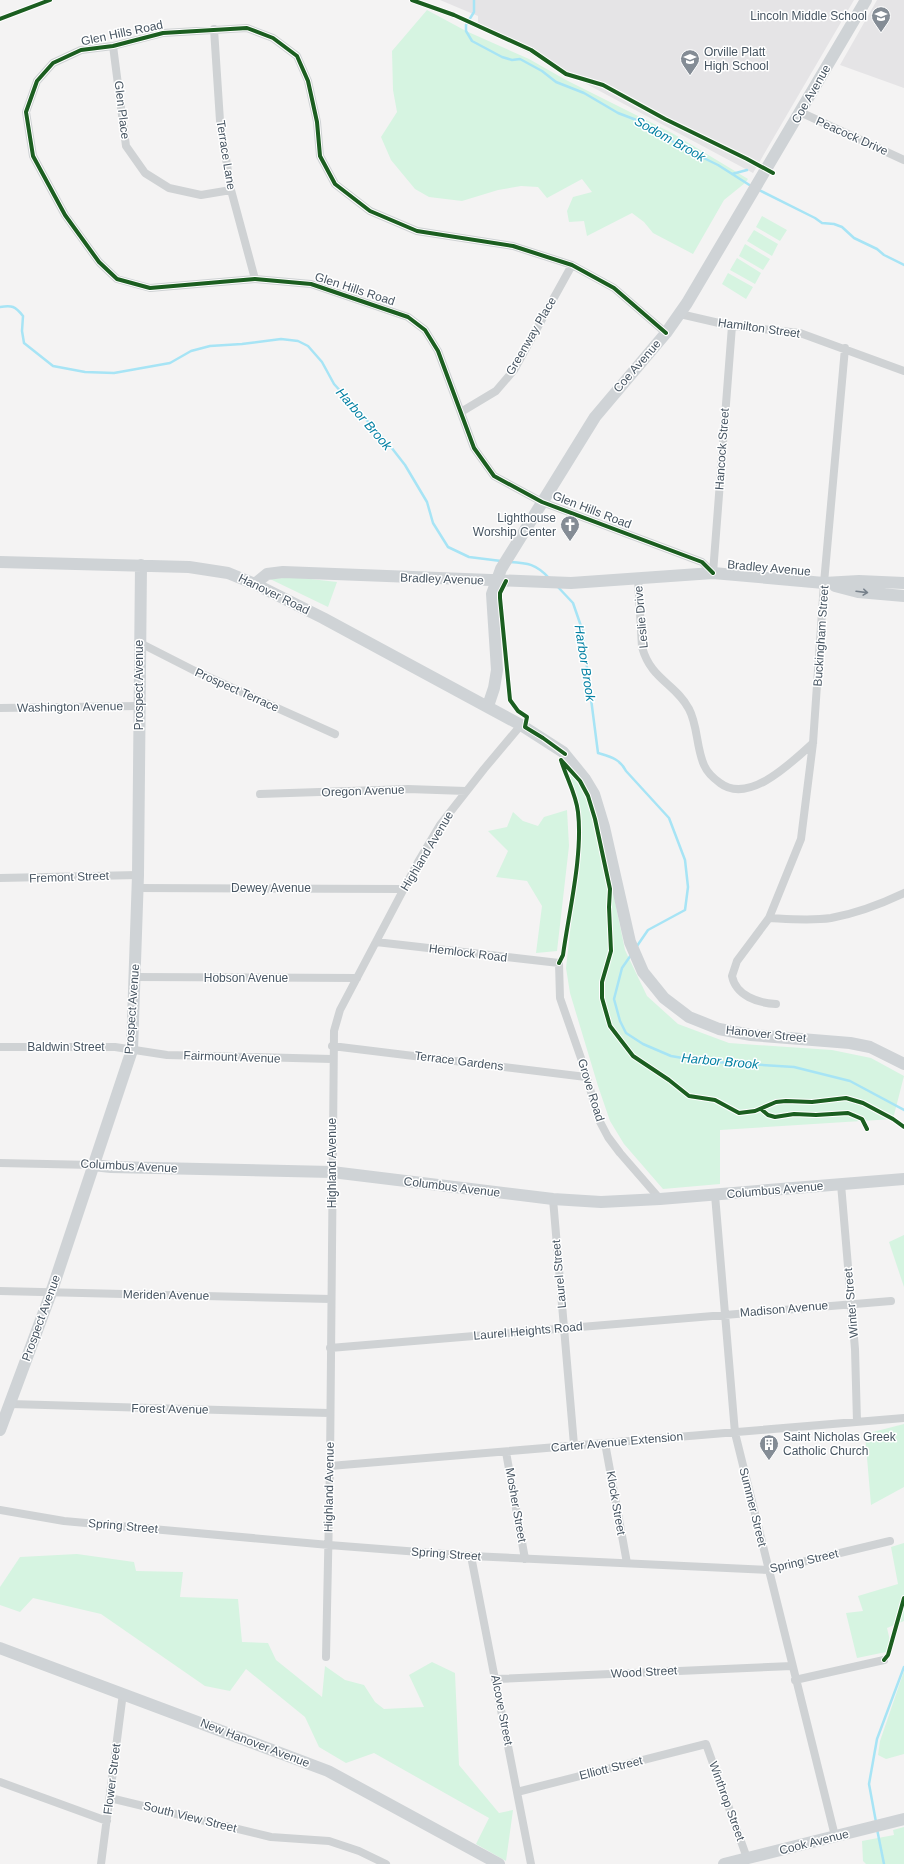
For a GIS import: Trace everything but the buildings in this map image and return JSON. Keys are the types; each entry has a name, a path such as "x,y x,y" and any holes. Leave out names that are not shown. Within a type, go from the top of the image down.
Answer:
{"street":[{"name":"Coe Avenue","path":"488,706 494,688 497,670 492,600 496,581 501,569 595,417 680,314 866,0"},
{"name":"Glen Hills Road","path":"666,332 614,288 572,265 513,246 417,231 370,211 335,184 320,156 317,122 308,81 297,56 273,38 247,28 162,33 113,46 81,50 53,63 37,81 26,112 33,156 65,215 99,262 117,278 150,288 255,279 311,284 408,317 425,330 438,351 474,448 494,476 542,502 702,562 713,573"},
{"name":"Terrace Lane","path":"214,29 220,121 231,190 255,279"},
{"name":"Glen Place","path":"113,46 126,146 145,173 169,188 201,195 231,190"},
{"name":"Peacock Drive","path":"800,112 904,160"},
{"name":"Greenway Place","path":"461,412 496,391 514,370 572,265"},
{"name":"Hamilton Street","path":"680,314 732,326 800,333 845,348 904,371"},
{"name":"Hancock Street","path":"713,573 732,326"},
{"name":"Buckingham Street","path":"776,1004 760,1003 745,995 736,987 732,976 737,961 769,918 801,839 813,743 824,583 845,348"},
{"name":"Hanover Road","path":"0,562 204,568 228,573 255,584 522,725"},
{"name":"Prospect Avenue","path":"0,1430 51,1293 132,1050 138,875 141,565"},
{"name":"Bradley Avenue","path":"255,584 267,574 283,572 496,581 593,583 713,573 824,583 859,581 904,583"},
{"name":"Leslie Drive","path":"638,580 642,647 644,656 649,666 686,705 691,714 703,764 715,780 725,787 734,789 744,790 753,787 780,771 813,743"},
{"name":"Bradley Avenue","path":"824,583 858,592 904,596"},
{"name":"Prospect Terrace","path":"140,644 195,671 335,734"},
{"name":"Washington Avenue","path":"0,708 139,706"},
{"name":"Highland Avenue","path":"326,1657 330,1466 329,1413 332,1046 336,1020 404,889 433,837 466,791 522,725"},
{"name":"Hanover Street","path":"522,725 563,752 586,779 594,794 604,827 630,942 643,972 664,998 683,1013 704,1024 734,1032 850,1042 870,1047 904,1064"},
{"name":"Oregon Avenue","path":"260,794 408,789 466,791"},
{"name":"Fremont Street","path":"0,878 138,875"},
{"name":"Dewey Avenue","path":"137,888 404,889"},
{"path":"769,918 830,918 885,902 904,892"},
{"name":"Hemlock Road","path":"376,942 559,963"},
{"name":"Grove Road","path":"559,963 560,998 599,1120 608,1137 660,1199"},
{"name":"Hobson Avenue","path":"135,977 357,978"},
{"name":"Terrace Gardens","path":"332,1046 586,1077"},
{"name":"Baldwin Street","path":"0,1047 115,1047 132,1050"},
{"name":"Fairmount Avenue","path":"132,1050 167,1055 332,1059"},
{"name":"Columbus Avenue","path":"0,1163 332,1172 553,1199 600,1202 715,1195 904,1179"},
{"name":"Winter Street","path":"841,1184 855,1349 856,1422"},
{"name":"Summer Street","path":"715,1195 735,1433 795,1680 835,1836"},
{"name":"Laurel Street","path":"553,1199 574,1445"},
{"name":"Meriden Avenue","path":"0,1291 331,1299"},
{"name":"Madison Avenue","path":"725,1314 891,1301"},
{"name":"Laurel Heights Road","path":"330,1348 725,1314"},
{"name":"Forest Avenue","path":"10,1404 329,1413"},
{"name":"Carter Avenue Extension","path":"330,1466 904,1418"},
{"name":"Klock Street","path":"605,1443 627,1563"},
{"name":"Mosher Street","path":"506,1452 525,1559"},
{"name":"Spring Street","path":"0,1510 58,1520 329,1546 525,1559 769,1570 890,1541"},
{"name":"Alcove Street","path":"471,1556 531,1864"},
{"name":"New Hanover Avenue","path":"0,1648 328,1771 499,1864"},
{"path":"795,1680 884,1660"},
{"name":"Wood Street","path":"496,1679 792,1666"},
{"name":"Flower Street","path":"101,1864 123,1693"},
{"name":"Elliott Street","path":"517,1792 706,1744"},
{"name":"Winthrop Street","path":"706,1744 747,1858"},
{"path":"0,1782 107,1822"},
{"name":"South View Street","path":"110,1798 271,1837 328,1841 359,1851 386,1864"},
{"name":"Cook Avenue","path":"724,1864 899,1820"}],"shaded area":[{"name":"Orville Platt High School","path":"440,0 854,0 753,173 478,26 478,16"},
{"name":"Lincoln Middle School","path":"877,0 904,0 904,88 840,65"}],"green space":[{"path":"427,10 466,31 529,59 566,80 672,133 748,179 724,200 693,254 653,233 644,222 632,213 587,236 584,221 569,222 567,211 573,197 592,192 582,179 547,198 538,187 521,186 498,190 462,201 429,197 415,189 391,160 381,137 397,112 393,90 392,51"},
{"path":"762,216 787,230 780,241 756,227"},
{"path":"754,230 778,244 772,256 747,241"},
{"path":"745,244 770,259 763,270 739,256"},
{"path":"737,258 761,273 755,284 730,270"},
{"path":"728,273 753,287 746,299 722,284"},
{"path":"302,578 337,582 328,607 270,579"},
{"path":"566,758 583,781 596,810 625,950 647,996 678,1024 729,1043 832,1050 871,1058 904,1076 893,1119 720,1130 720,1184 663,1189 624,1144 610,1121 570,993 566,968 577,870 579,827 572,790 563,763"},
{"path":"567,810 569,846 557,951 536,953 542,906 527,881 496,877 508,851 488,831 507,827 513,812 523,821 538,826 544,817"},
{"path":"904,1235 904,1287 889,1242"},
{"path":"904,1424 904,1487 871,1505 865,1434"},
{"path":"904,1543 904,1621 887,1628 891,1645 886,1652 857,1658 846,1613 863,1611 858,1596 898,1584 891,1547"},
{"path":"77,1554 134,1562 136,1571 183,1572 180,1597 238,1599 242,1642 268,1643 276,1660 322,1697 325,1666 345,1680 364,1685 375,1702 384,1709 424,1707 409,1675 432,1662 455,1673 459,1765 499,1813 513,1810 506,1861 476,1844 489,1818 374,1753 346,1763 319,1747 305,1717 246,1669 230,1691 205,1686 101,1614 33,1598 20,1612 0,1605 0,1587 20,1557"},
{"path":"904,1671 904,1754 886,1759 878,1755 880,1741"},
{"path":"904,1827 904,1864 866,1864 863,1861 862,1841 894,1835 893,1830"}],"waterway":[{"name":"Sodom Brook","path":"474,0 474,12 466,25 466,31 472,41 502,57 512,60 520,59 542,71 556,82 584,93 618,113 639,121 685,149 718,165 751,186"},
{"path":"732,174 747,170"},
{"name":"Sodom Brook","path":"757,189 822,223 834,224 842,227 854,238 877,249 884,255 904,265"},
{"name":"Harbor Brook","path":"0,307 13,307 23,316 22,331 24,343 53,366 85,372 114,373 170,363 191,351 210,346 281,339 298,341 308,346 322,362 334,384 391,447 405,465 427,502 433,523 448,547 469,557 501,561"},
{"name":"Harbor Brook","path":"510,562 522,563 536,567 549,578"},
{"name":"Harbor Brook","path":"557,586 573,603 582,629 598,753 618,761 669,818 685,860 688,887 685,910 648,930 637,946"},
{"name":"Harbor Brook","path":"631,955 622,968 614,999 620,1021 626,1033 643,1044 671,1056 700,1061 794,1067 850,1081 904,1110"},
{"name":"Harbor Brook","path":"876,1822 869,1784 877,1739 904,1667"},
{"name":"Harbor Brook","path":"877,1829 884,1864"}],"cycle path":[{"path":"0,19 50,0"},
{"path":"412,0 454,15 531,50 566,74 603,85 665,119 773,173"},
{"path":"666,333 614,288 572,265 513,246 417,231 370,211 335,184 320,156 317,122 308,81 297,56 273,38 247,28 163,33 113,46 81,50 53,63 37,81 26,112 33,156 65,215 99,262 117,279 150,288 255,279 311,284 408,317 425,330 438,351 474,448 494,476 542,502 702,562 713,573"},
{"path":"506,581 500,593 500,598 510,700 518,711 527,717 525,727 565,754"},
{"path":"561,760 580,781 588,796 595,819 610,889 609,907 611,951 602,982 602,998 610,1026 633,1056 669,1080 689,1096 715,1100 739,1113 755,1111 776,1102 812,1102 846,1098 863,1103 893,1119 904,1127"},
{"path":"559,963 563,955 575,883 579,846 577,805 561,760"},
{"path":"761,1109 768,1115 775,1117 794,1114 816,1115 848,1113 862,1119 867,1129"},
{"path":"884,1660 888,1655 904,1598"}],"place":[{"name":"Lincoln Middle School","path":"881,33"},
{"name":"Orville Platt High School","path":"690,76"},
{"name":"Lighthouse Worship Center","path":"570,542"},
{"name":"Saint Nicholas Greek Catholic Church","path":"769,1461"}]}
